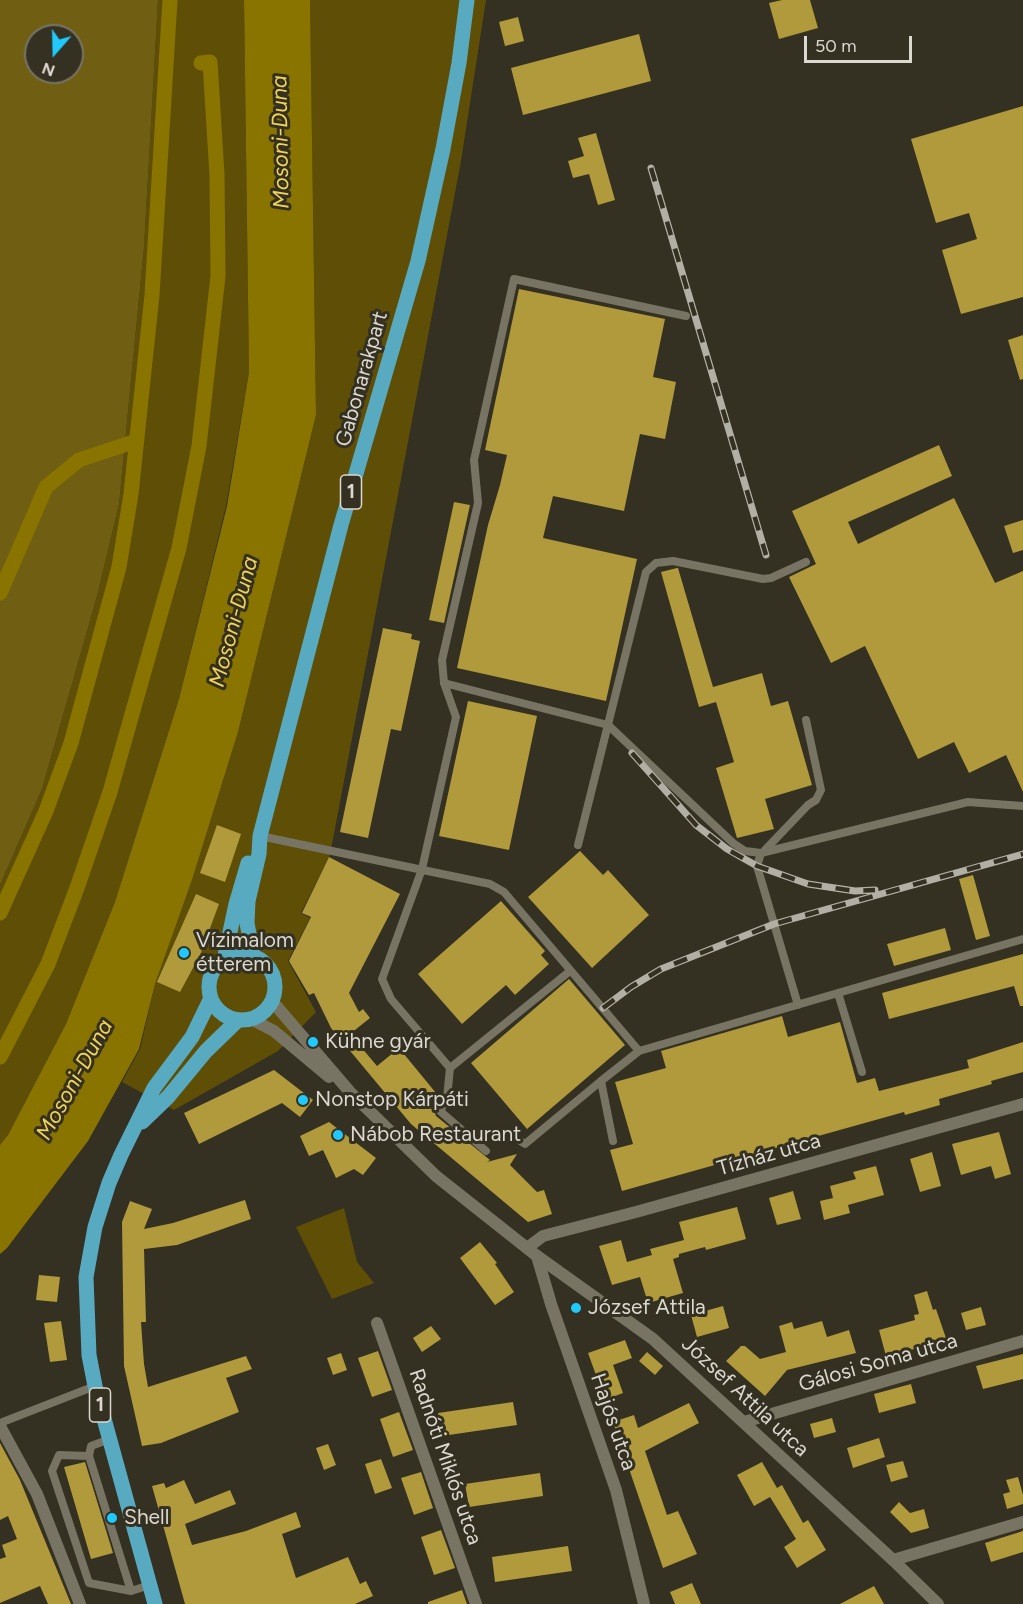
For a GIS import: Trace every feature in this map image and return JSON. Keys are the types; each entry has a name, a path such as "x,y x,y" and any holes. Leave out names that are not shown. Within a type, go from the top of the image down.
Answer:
{"main road":[{"name":"Gabonarakpart","path":"260,836 341,525 418,261 459,63 466,0"},
{"name":"1","path":"253,956 247,923 248,901 260,854 260,836"},
{"name":"1","path":"155,1604 95,1386 89,1355 86,1276 95,1227 121,1155 154,1088 192,1036 211,998 209,987 211,977 216,967 224,960 242,882 252,851 260,836"},
{"path":"224,960 235,955 253,956 266,963 272,971 276,986 272,1001"},
{"path":"211,998 219,1010 231,1018 245,1019"},
{"name":"1","path":"135,1128 168,1097 206,1051 245,1019 264,1012 272,1001"}],"street":[{"name":"József Attila utca","path":"272,1001 350,1092 436,1176 532,1252 653,1339 938,1604"},
{"name":"József Attila utca","path":"245,1019 274,1031 350,1092"},
{"name":"Tízház utca","path":"532,1252 543,1236 1023,1104"},
{"name":"Hajós utca","path":"532,1252 616,1490 644,1604"},
{"name":"Radnóti Miklós utca","path":"377,1323 476,1604"},
{"name":"Gálosi Soma utca","path":"744,1422 1023,1341"},
{"path":"0,1424 37,1494 80,1604"},
{"path":"893,1560 1023,1522"}],"lane":[{"path":"450,1068 391,999 382,979 422,869 456,717 444,683 442,660 478,503 474,460 514,279 686,316"},
{"path":"578,845 646,572 657,563 674,561 764,579 806,562"},
{"path":"444,683 608,724 733,843 745,851 763,852 968,802 1023,806"},
{"path":"798,1005 757,866 763,852 808,805 816,800 821,790 806,720"},
{"path":"260,836 490,884 504,892 639,1051"},
{"path":"511,1135 525,1144 639,1051 1023,939"},
{"path":"486,1151 440,1111 447,1098 450,1068 570,971"},
{"path":"838,993 862,1072"},
{"path":"601,1081 613,1141"},
{"path":"0,1424 95,1386"},
{"path":"110,1439 91,1446 89,1456 131,1591"},
{"path":"89,1456 59,1455 52,1471 88,1583 131,1591 150,1585"}],"shaded area":[{"path":"0,0 158,0 144,247 119,504 97,596 42,789 0,885"},
{"path":"158,0 244,0 249,372 226,506 179,699 115,902 66,1024 8,1135 0,1145 0,885 42,789 97,596 119,504 144,247"},
{"path":"310,0 486,0 461,161 333,839 329,857 301,913 310,918 288,961 316,1012 278,1051 174,1110 122,1082 140,1049 155,984 192,880 238,732 316,415"},
{"path":"344,1208 357,1262 374,1283 332,1299 296,1227"}],"water":[{"name":"Mosoni-Duna","path":"244,0 310,0 316,415 238,732 192,880 155,984 139,1049 88,1141 7,1248 0,1254 0,1145 8,1135 66,1024 115,902 179,699 227,506 249,372"}],"building":[{"path":"782,0 810,0 818,28 779,39 769,3"},
{"path":"518,17 524,41 505,46 499,22"},
{"path":"639,34 651,81 523,115 511,68"},
{"path":"1023,106 1023,297 961,314 942,250 977,239 969,213 936,223 911,139"},
{"path":"596,133 615,200 598,205 589,174 573,178 568,161 584,156 578,138"},
{"path":"519,289 665,319 653,377 676,382 665,439 640,434 624,511 553,496 543,538 637,559 606,701 457,668 488,525 507,455 485,450"},
{"path":"1023,335 1023,379 1020,380 1008,340"},
{"path":"939,445 952,476 848,522 858,544 954,498 995,583 1023,571 1023,792 1006,755 969,773 954,742 918,759 865,646 831,663 789,577 816,564 792,511"},
{"path":"454,502 470,505 444,623 429,620"},
{"path":"1023,520 1023,550 1013,553 1004,526"},
{"path":"678,568 713,687 762,673 771,706 788,701 812,785 765,799 774,829 737,838 716,768 734,762 716,702 699,707 661,572"},
{"path":"383,628 412,634 411,639 420,641 401,731 391,729 368,838 340,832"},
{"path":"468,701 537,716 509,850 439,836"},
{"path":"217,825 241,834 225,882 200,873"},
{"path":"580,851 603,875 608,870 649,915 592,968 528,897"},
{"path":"329,857 400,894 349,993 359,1012 363,1009 370,1018 350,1034 377,1066 399,1048 436,1093 425,1103 436,1116 490,1160 487,1162 517,1154 510,1165 537,1192 544,1190 552,1214 528,1222 411,1124 331,1028 314,993 309,995 289,961 311,917 302,913"},
{"path":"973,875 990,936 976,940 959,879"},
{"path":"196,894 219,904 200,955 180,992 157,982"},
{"path":"501,901 545,951 541,955 549,964 515,995 506,985 462,1024 418,974"},
{"path":"945,928 951,950 894,966 887,944"},
{"path":"1023,954 1023,1006 1020,1006 1014,986 889,1019 882,993"},
{"path":"569,979 625,1045 527,1129 471,1063"},
{"path":"782,1016 788,1037 840,1022 857,1083 875,1078 879,1091 969,1068 967,1060 1023,1042 1023,1072 991,1081 992,1084 939,1099 940,1105 905,1115 904,1112 622,1191 610,1150 633,1144 615,1082 666,1068 661,1051"},
{"path":"274,1070 313,1100 300,1117 282,1103 199,1144 184,1113"},
{"path":"329,1122 376,1158 363,1175 354,1169 336,1178 323,1150 309,1156 300,1136"},
{"path":"999,1132 1011,1174 995,1179 991,1166 961,1175 952,1144"},
{"path":"932,1152 941,1186 920,1192 910,1159"},
{"path":"876,1166 884,1195 848,1205 850,1213 824,1220 820,1201 833,1198 830,1186 856,1179 853,1172"},
{"path":"793,1191 801,1219 777,1225 769,1198"},
{"path":"245,1200 251,1219 177,1245 144,1249 146,1322 141,1322 148,1387 246,1356 252,1369 226,1378 239,1412 161,1443 142,1446 124,1366 122,1222 130,1201 152,1209 144,1229 173,1223"},
{"path":"737,1207 746,1239 706,1250 705,1247 679,1254 679,1257 673,1259 683,1293 648,1303 640,1277 612,1285 599,1246 621,1240 627,1262 652,1255 650,1249 684,1240 679,1222"},
{"path":"480,1242 497,1263 495,1264 514,1292 495,1305 460,1258"},
{"path":"39,1275 60,1277 57,1302 36,1300"},
{"path":"927,1291 947,1341 886,1356 879,1330 915,1320 914,1315 919,1314 914,1295"},
{"path":"723,1306 729,1328 697,1337 691,1315"},
{"path":"981,1307 986,1325 966,1330 961,1313"},
{"path":"61,1321 67,1360 50,1362 44,1323"},
{"path":"822,1321 827,1337 849,1330 856,1353 787,1370 765,1396 726,1361 741,1346 745,1346 760,1359 786,1352 779,1326 792,1322 794,1329"},
{"path":"431,1326 441,1339 422,1352 413,1338"},
{"path":"625,1340 632,1358 613,1365 623,1393 605,1400 588,1353"},
{"path":"378,1351 392,1390 372,1397 358,1358"},
{"path":"647,1352 663,1366 655,1375 639,1361"},
{"path":"341,1353 347,1370 333,1375 327,1358"},
{"path":"1023,1354 1023,1379 983,1389 976,1366"},
{"path":"911,1384 916,1403 879,1413 874,1394"},
{"path":"513,1402 517,1425 442,1436 438,1413"},
{"path":"689,1403 699,1423 645,1451 667,1515 678,1511 697,1554 663,1568 613,1422 634,1415 638,1428"},
{"path":"399,1412 413,1450 393,1457 380,1419"},
{"path":"832,1418 836,1432 814,1438 810,1424"},
{"path":"879,1438 885,1457 853,1468 847,1448"},
{"path":"0,1443 20,1480 71,1604 48,1604 40,1586 0,1603 0,1559 6,1557 2,1545 17,1539 8,1516 0,1520"},
{"path":"328,1444 336,1465 324,1470 316,1448"},
{"path":"381,1459 392,1488 375,1494 365,1464"},
{"path":"903,1461 908,1477 891,1482 886,1465"},
{"path":"85,1462 113,1553 91,1559 64,1467"},
{"path":"762,1462 777,1488 782,1485 803,1523 808,1520 826,1550 797,1568 784,1547 796,1539 770,1497 754,1506 737,1475"},
{"path":"421,1472 433,1508 414,1515 401,1478"},
{"path":"540,1473 543,1496 469,1507 465,1484"},
{"path":"1018,1477 1023,1504 1007,1509 1003,1494 1010,1492 1006,1480"},
{"path":"184,1480 195,1504 230,1490 236,1504 185,1524 192,1545 246,1531 296,1512 301,1527 282,1534 296,1578 348,1557 360,1584 366,1581 373,1596 355,1604 185,1604 152,1486 164,1483 166,1488"},
{"path":"899,1502 910,1513 924,1509 929,1528 911,1533 890,1512"},
{"path":"441,1530 455,1568 434,1575 421,1537"},
{"path":"1023,1531 1023,1552 991,1562 985,1543"},
{"path":"568,1546 572,1571 495,1582 492,1557"},
{"path":"692,1583 701,1604 675,1604 670,1592"},
{"path":"874,1586 884,1604 840,1604"},
{"path":"462,1590 467,1604 428,1604 428,1602"}],"waterway":[{"path":"0,913 46,811 71,743 119,567 131,494 152,295 170,0"},
{"path":"0,1057 48,964 77,888 110,792 179,548 199,446 218,276 217,175 210,62 201,63"},
{"path":"0,593 46,487 79,460 136,441"}],"railway":[{"path":"651,168 766,555"},
{"path":"632,753 696,825 727,849 757,866 808,884 855,891 875,890"},
{"path":"603,1008 631,987 661,969 774,924 1023,854"}],"place":[{"name":"Vízimalom étterem","path":"184,953"},
{"name":"Kühne gyár","path":"313,1042"},
{"name":"Nonstop Kárpáti","path":"303,1100"},
{"name":"Nábob Restaurant","path":"338,1135"},
{"name":"József Attila","path":"576,1308"},
{"name":"Shell","path":"112,1518"}]}
